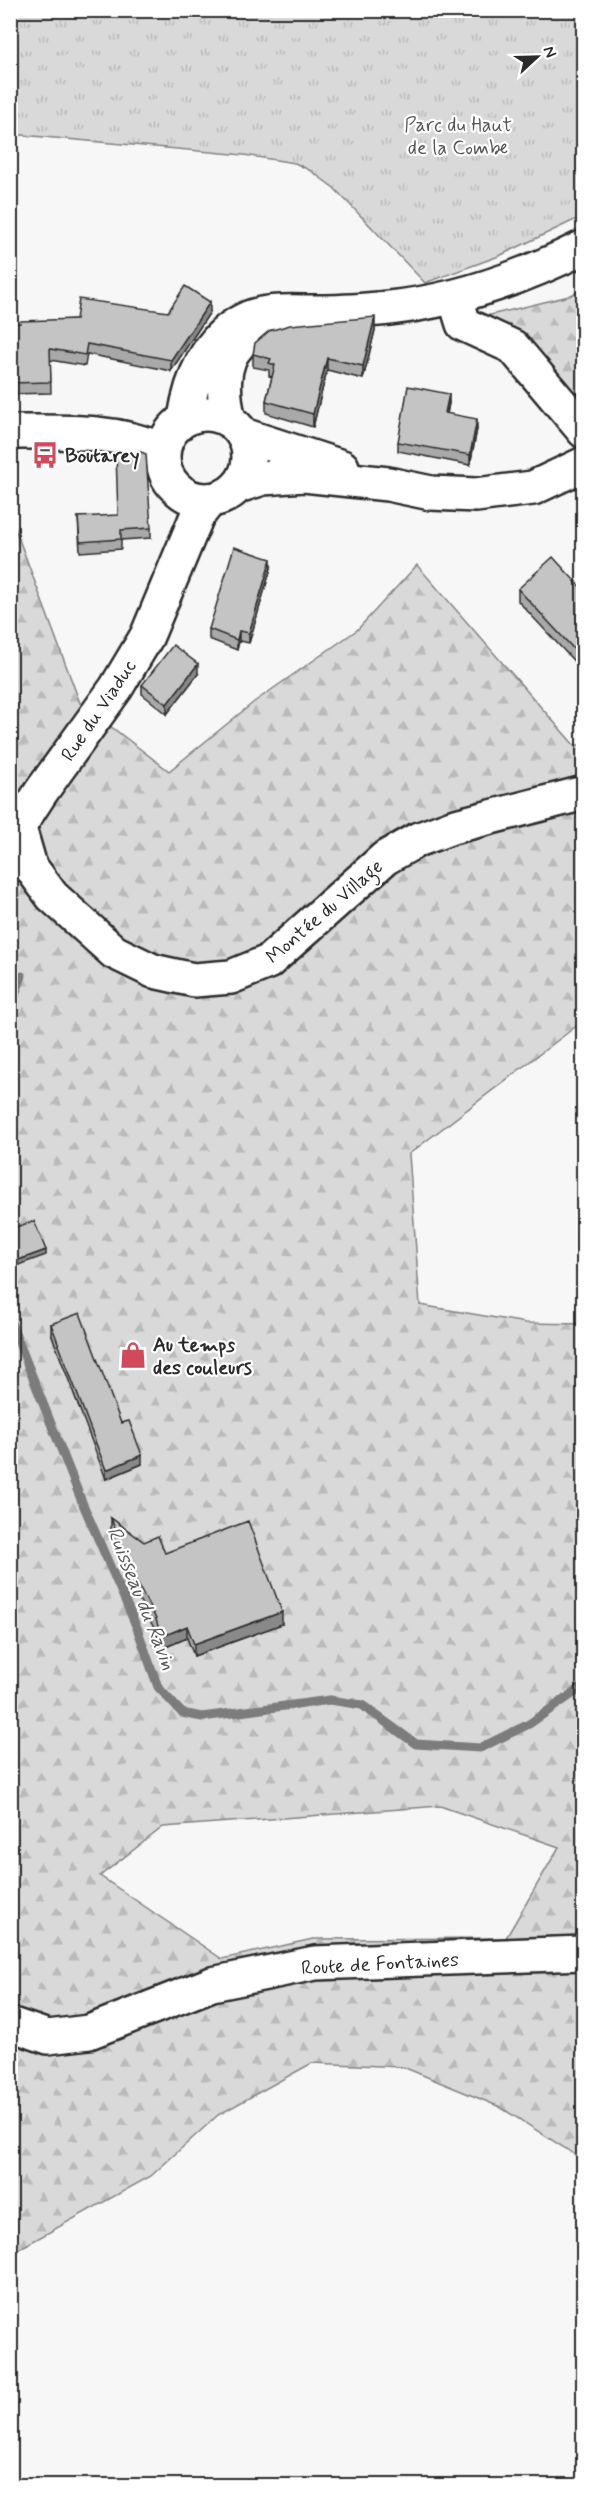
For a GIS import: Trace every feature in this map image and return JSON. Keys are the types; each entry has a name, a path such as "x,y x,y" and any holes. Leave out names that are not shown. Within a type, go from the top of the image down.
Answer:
{"main road":[{"path":"584,247 549,265 455,298 390,308 272,313 245,320 225,332 205,356 163,464 174,487 197,499 224,493 263,478 304,475 388,484 431,493 487,493 533,488 584,464"},
{"path":"455,298 463,324 513,347 584,430"},
{"path":"224,493 246,474 249,461 248,447 223,397 227,364 238,344 255,333 328,312"},
{"path":"10,432 81,433 120,428 174,432 207,413 236,427 388,484"},
{"name":"Rue du Viaduc","path":"167,588 174,487"},
{"name":"Rue du Viaduc","path":"15,834 41,792 116,688 147,636 197,516 224,493"},
{"name":"Montée du Village","path":"15,834 30,866 52,896 114,952 153,971 194,980 231,977 268,962 385,858 417,840 452,827 584,793"},
{"name":"Route de Fontaines","path":"10,2024 48,2037 89,2032 212,1984 315,1963 584,1953"}],"green space":[{"name":"Parc du Haut de la Combe","path":"11,10 583,11 583,216 499,256 425,283 334,188 311,171 295,163 244,155 11,134"},
{"path":"583,289 583,413 474,319 569,296"},
{"path":"10,515 80,703 169,771 254,702 357,630 417,565 574,745 583,745 583,1021 409,1154 420,1305 526,1323 583,1324 583,2160 500,2107 403,2067 312,2063 218,2115 151,2176 17,2250 11,2249","holes":["440,1806 559,1847 506,1938 313,1939 222,1959 100,1876 163,1827"]}],"building":[{"path":"185,286 210,302 171,360 87,344 85,355 50,349 51,382 10,383 10,324 21,321 76,319 79,299 168,312"},
{"path":"375,317 363,366 327,358 313,414 266,401 275,365 269,363 271,359 253,354 255,343 269,331 290,325"},
{"path":"408,386 449,394 445,413 477,419 470,455 398,442"},
{"path":"141,452 146,454 151,528 121,530 121,539 80,542 78,517 118,515 116,453"},
{"path":"234,547 271,559 249,633 239,631 237,640 209,629"},
{"path":"553,557 584,591 584,660 518,589"},
{"path":"173,645 198,664 167,704 142,685"},
{"path":"34,1221 46,1250 13,1262 10,1257 10,1229"},
{"path":"80,1313 121,1423 129,1421 142,1455 106,1470 51,1324"},
{"path":"111,1518 144,1542 158,1536 165,1553 248,1521 282,1612 194,1644 187,1626 161,1637 156,1619 129,1567"}],"waterway":[{"name":"Ruisseau du Ravin","path":"10,1009 22,976"},
{"name":"Ruisseau du Ravin","path":"10,1320 82,1502 137,1628 158,1687 182,1713 202,1717 330,1700 362,1705 416,1744 480,1748 529,1724 584,1686"}],"place":[{"name":"Boutarey","path":"45,455"},
{"name":"Au temps des couleurs","path":"133,1355"}]}
